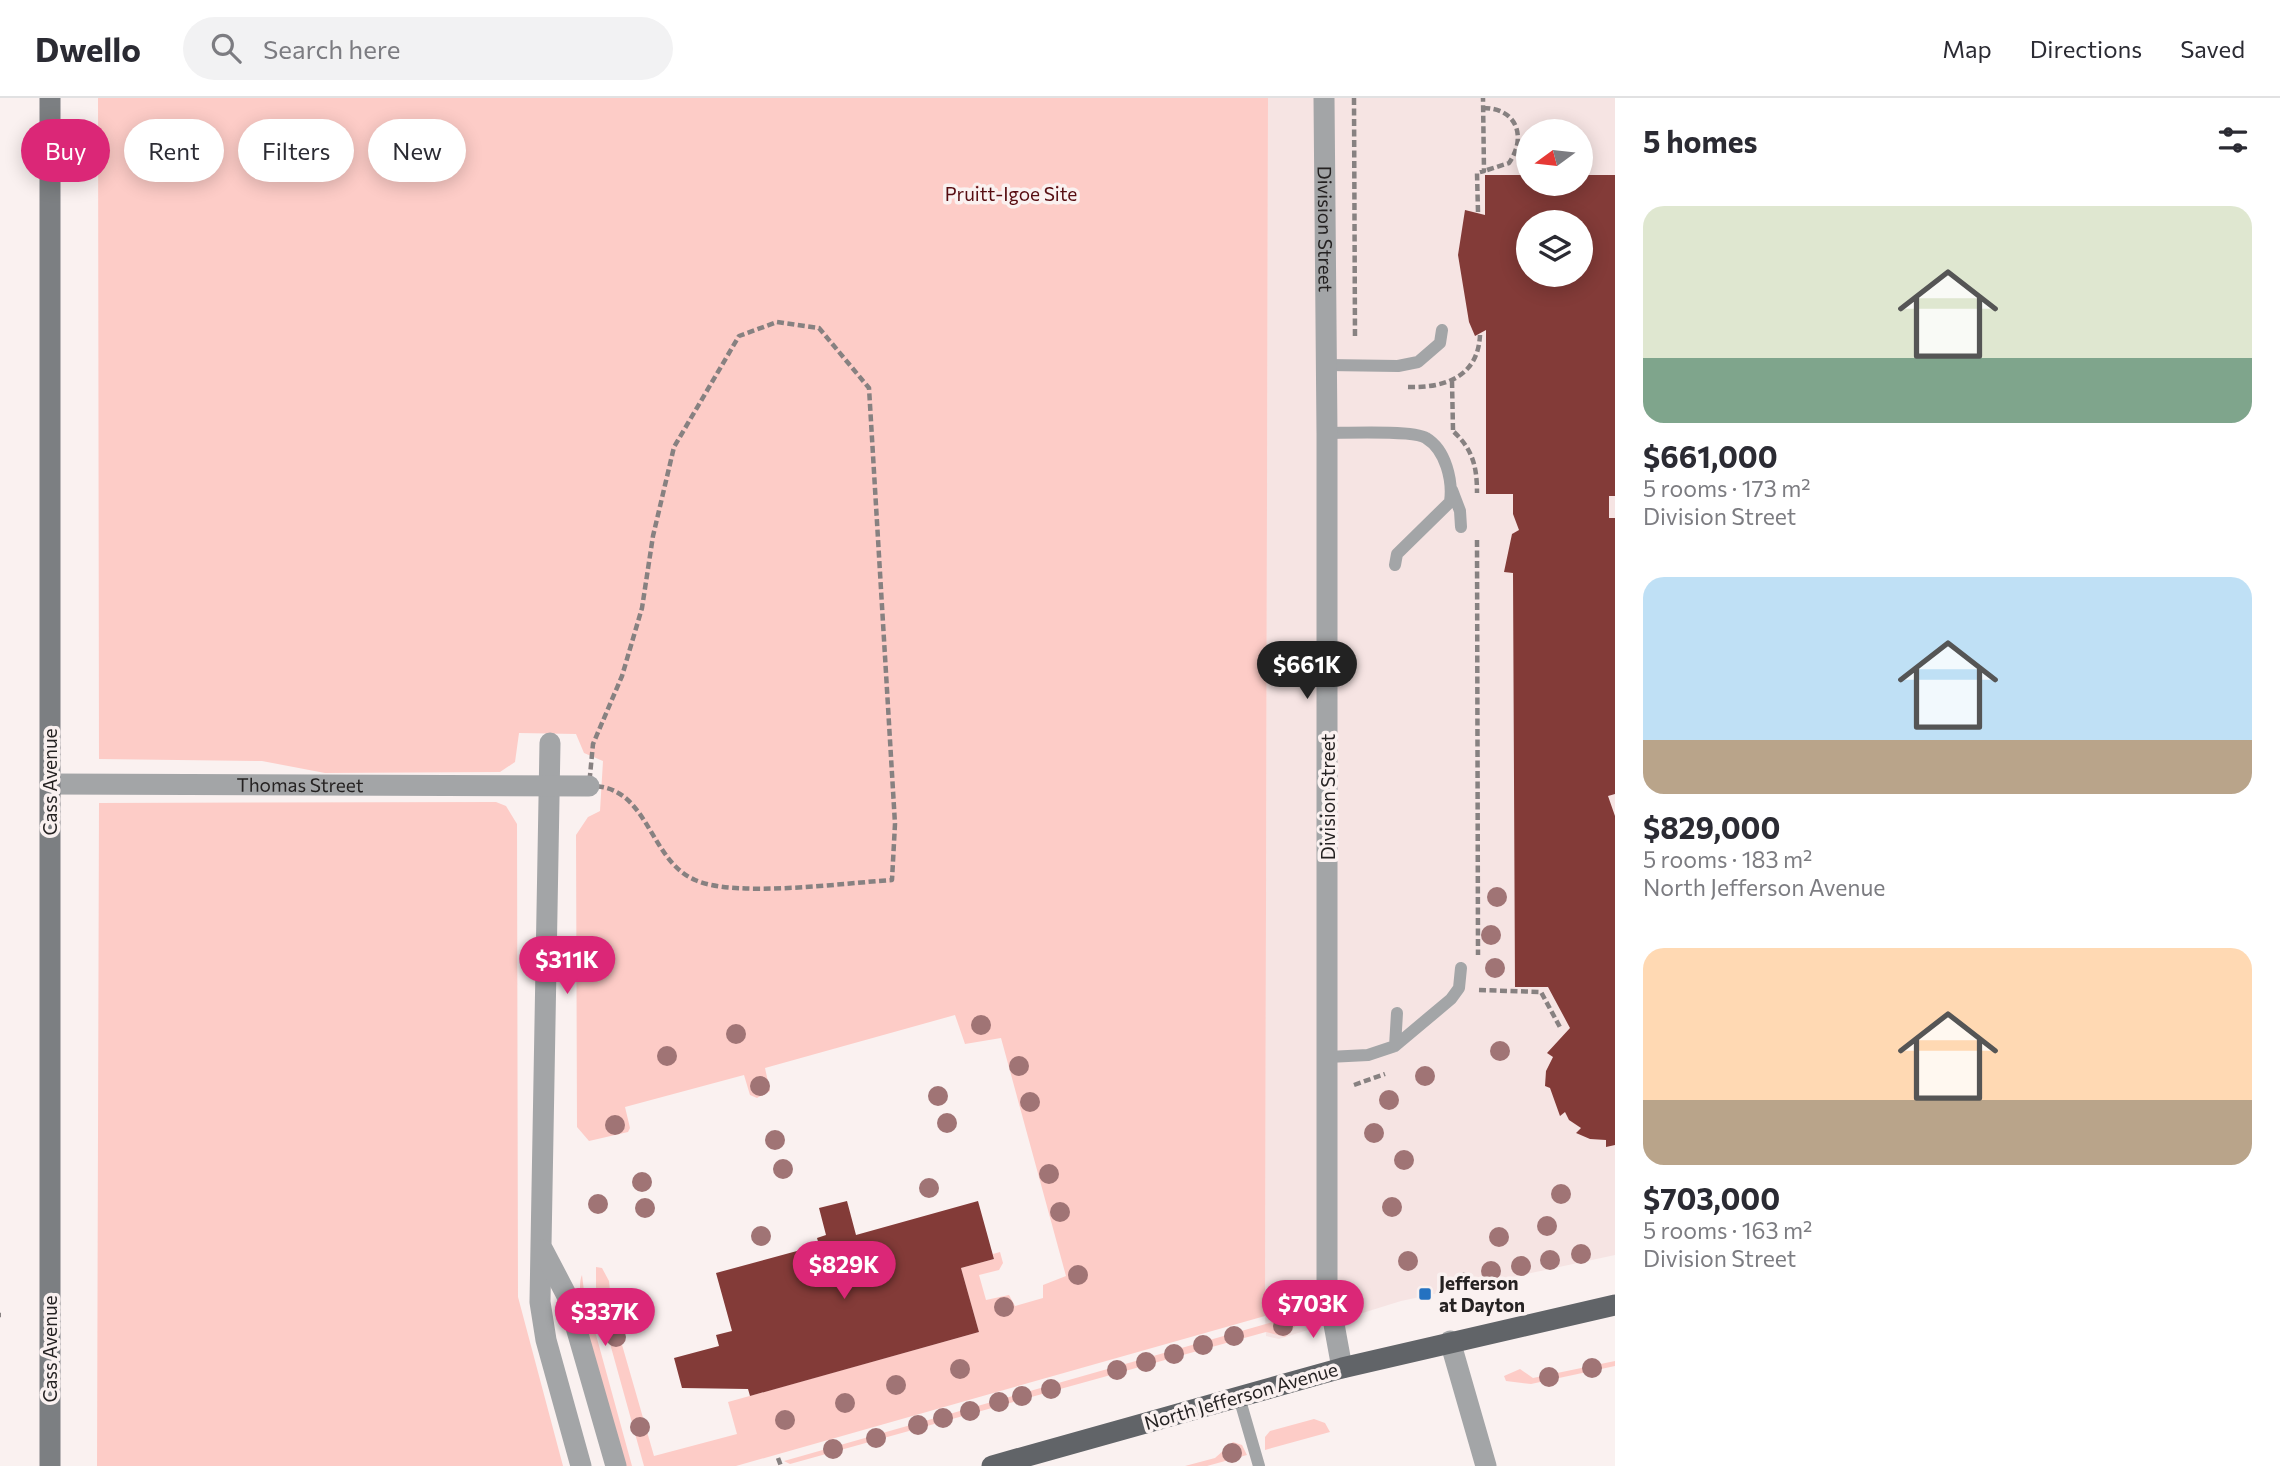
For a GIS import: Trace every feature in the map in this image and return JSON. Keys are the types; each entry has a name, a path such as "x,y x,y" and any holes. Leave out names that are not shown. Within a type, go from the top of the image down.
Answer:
{"main road":[{"name":"Cass Avenue","path":"50,98 50,1466"},
{"name":"North Jefferson Avenue","path":"992,1466 1038,1460 1342,1368 1450,1341 1615,1306"}],"street":[{"name":"Division Street","path":"1324,98 1328,433 1327,1286 1342,1368"},
{"path":"550,743 540,1302 546,1340 581,1466"},
{"name":"Thomas Street","path":"50,784 589,786"},
{"path":"543,1249 567,1296 616,1466"},
{"path":"1450,1341 1486,1466"}],"lane":[{"path":"1327,365 1398,366 1418,362 1440,343 1442,331"},
{"path":"1328,433 1412,434 1426,438 1441,456 1460,510 1461,527"},
{"path":"1395,565 1397,554 1450,502 1451,487"},
{"path":"1328,1057 1368,1055 1395,1046 1451,999 1459,988 1461,968"},
{"path":"1395,1046 1397,1013"},
{"path":"1239,1397 1259,1466"}],"path":[{"path":"1483,98 1484,171"},
{"path":"1478,212 1478,173 1509,163 1519,139 1516,124 1510,116 1493,108 1483,108"},
{"path":"777,322 819,328 869,388 895,824 892,880 729,889 694,880 675,865 628,797 606,785 589,786 593,744 622,676 642,608 653,536 674,447 739,336 777,322"},
{"path":"1452,381 1452,430"},
{"path":"1442,426 1452,430 1469,448 1474,460 1477,497"},
{"path":"1477,538 1478,962"},
{"path":"1474,1001 1478,990 1478,976"},
{"path":"1478,990 1541,992 1561,1029"},
{"path":"1353,1085 1387,1074"},
{"path":"1462,1273 1465,1287"},
{"path":"778,1458 781,1466"}],"shaded area":[{"path":"1268,98 1615,98 1615,1255 1401,1301 1279,1339 1266,1336"}],"green space":[{"name":"Pruitt-Igoe Site","path":"98,98 1268,98 1265,1316 736,1466 644,1466 596,1293 596,1267 602,1268 609,1281 612,1310 654,1456 737,1434 728,1402 979,1332 961,1268 994,1259 993,1254 1000,1252 1003,1263 999,1270 979,1275 986,1300 1009,1295 1015,1306 1043,1298 1043,1285 1066,1276 1001,1038 965,1044 955,1015 765,1068 770,1091 757,1098 750,1095 744,1075 625,1107 630,1128 628,1132 589,1141 577,1127 576,835 588,817 600,811 603,761 584,753 576,734 519,733 515,762 500,772 325,773 262,761 99,759 98,182 110,182 110,119 98,119"},
{"path":"496,802 506,806 517,824 518,1297 563,1466 97,1466 99,803"},
{"path":"582,1275 584,1291 632,1466 625,1466 588,1337 582,1310"},
{"path":"1294,1316 1303,1318 1285,1337 1266,1332 790,1464 784,1461"},
{"path":"1615,1361 1615,1366 1531,1384 1506,1381 1504,1376 1520,1369 1533,1378"},
{"path":"1314,1419 1325,1423 1330,1432 1265,1450 1265,1437 1270,1431"},
{"path":"1233,1442 1242,1445 1247,1455 1207,1466 1185,1466 1215,1458"}],"building":[{"path":"1485,175 1516,175 1516,196 1593,196 1593,175 1615,175 1615,496 1609,496 1609,518 1615,518 1615,794 1608,796 1615,816 1615,1145 1606,1147 1606,1140 1590,1139 1576,1133 1581,1128 1569,1120 1565,1112 1560,1116 1550,1088 1545,1086 1546,1071 1553,1057 1547,1053 1570,1028 1548,987 1515,987 1513,573 1504,572 1512,534 1519,530 1513,514 1513,494 1486,494 1486,330 1475,336 1469,322 1458,255 1465,210 1485,215"},
{"path":"847,1201 856,1235 978,1201 994,1259 961,1268 979,1332 750,1396 748,1389 682,1388 674,1358 719,1346 716,1335 732,1331 716,1273 819,1245 817,1238 826,1235 819,1208"}],"place":[{"name":"Jefferson at Dayton","path":"1425,1294"}]}
